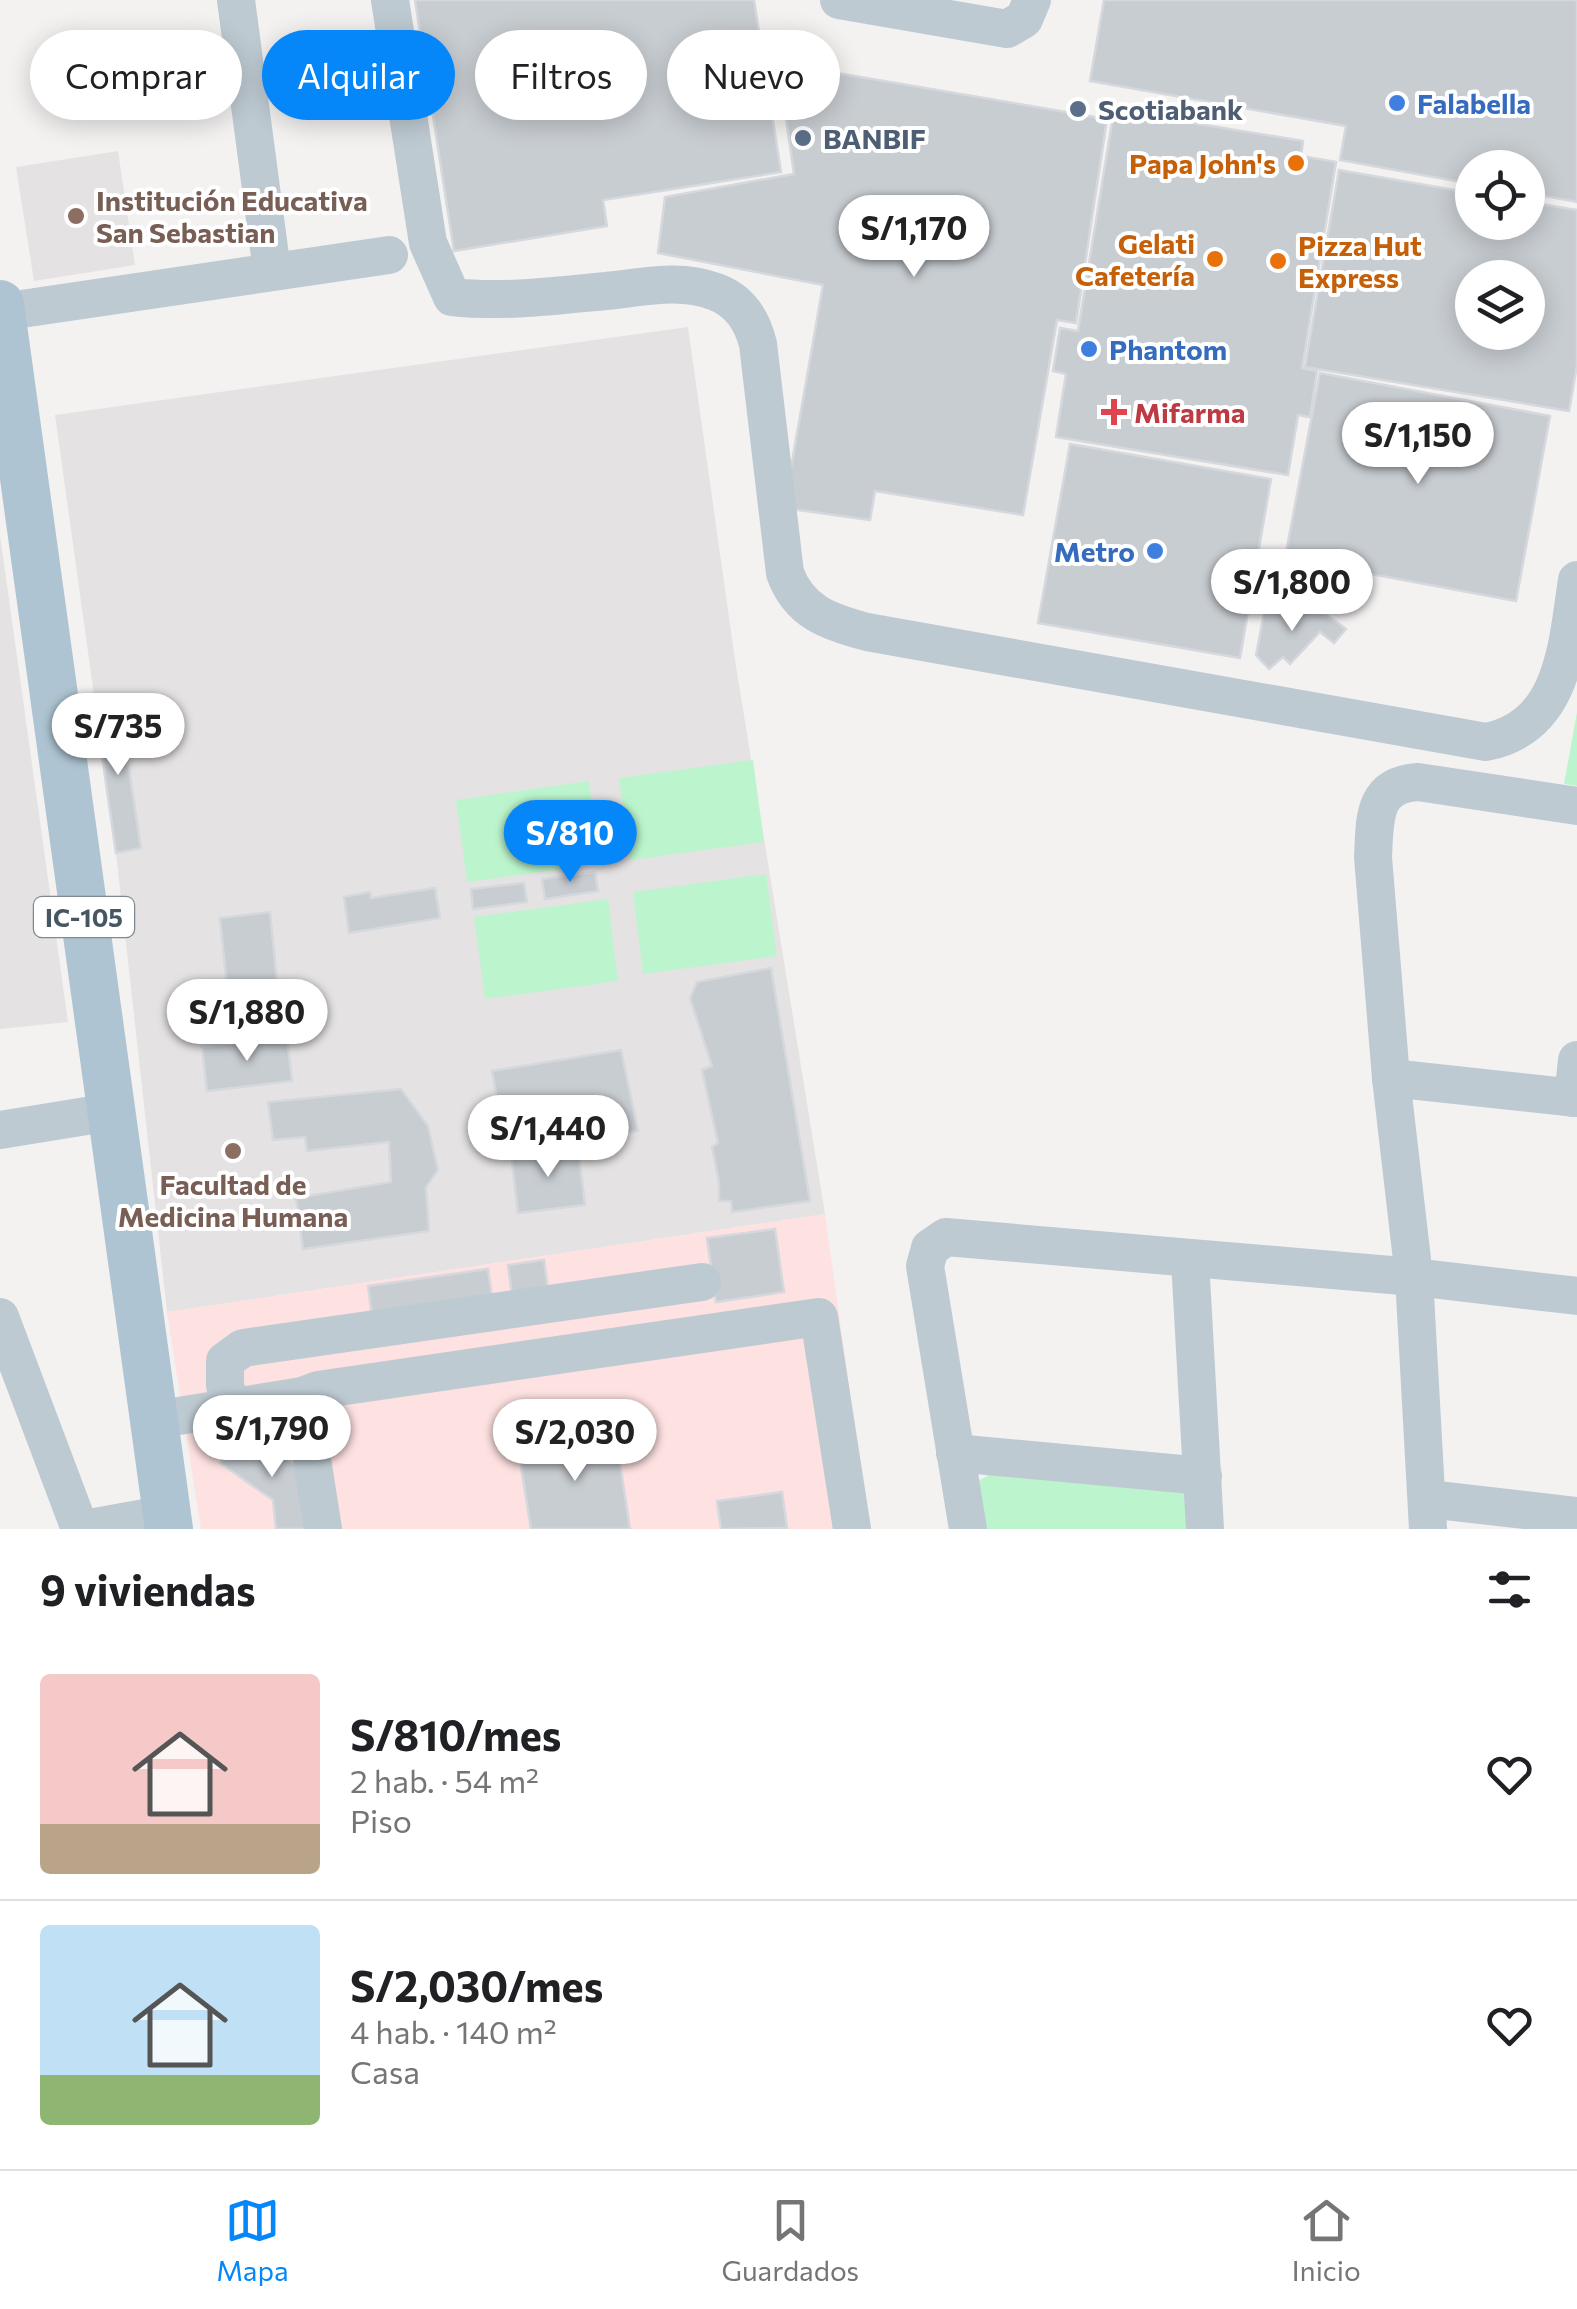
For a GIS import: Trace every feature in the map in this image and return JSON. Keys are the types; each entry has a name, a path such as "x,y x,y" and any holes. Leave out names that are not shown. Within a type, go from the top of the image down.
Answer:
{"main road":[{"name":"IC-105","path":"0,304 168,1521"}],"street":[{"path":"236,0 272,271"},
{"path":"390,0 428,243 452,297 492,302 678,284 716,292 734,302 754,327 758,344 785,572 801,604 816,615 867,632 1486,742 1506,738 1551,697 1562,672 1577,580"},
{"path":"839,0 1006,29 1024,19 1032,0"},
{"path":"1,312 389,255"},
{"path":"1577,806 1440,784 1397,783 1382,798 1375,821 1373,857 1391,1078 1414,1277 1428,1514 1577,1516"},
{"path":"1391,1078 1575,1098 1577,1060"},
{"path":"0,1130 112,1112"},
{"path":"968,1529 925,1266 937,1241 955,1235 1190,1260 1414,1277 1577,1296"},
{"path":"1190,1260 1205,1529"},
{"path":"230,1407 224,1385 225,1361 242,1348 691,1283 688,1336"},
{"path":"509,1308 516,1361"},
{"path":"0,1317 82,1529 168,1521"},
{"path":"154,1420 302,1396 318,1390 819,1317 852,1529"},
{"path":"798,1320 829,1529"},
{"path":"302,1396 324,1529"},
{"path":"956,1453 1202,1476"}],"shaded area":[{"name":"Institución Educativa San Sebastian","path":"118,151 135,265 34,281 16,167"},
{"path":"688,327 735,660 825,1214 167,1312 116,853 55,415"},
{"path":"0,535 68,1022 0,1029"},
{"path":"825,1214 869,1529 201,1529 167,1312"}],"green space":[{"path":"1577,712 1577,786 1564,784"},
{"path":"753,760 764,842 630,860 619,778"},
{"path":"589,781 600,864 467,882 456,800"},
{"path":"766,874 777,956 643,974 633,892"},
{"path":"608,899 618,981 485,999 474,917"},
{"path":"989,1475 1188,1493 1189,1529 985,1529 978,1489 980,1480"}],"building":[{"path":"415,0 754,0 759,30 667,30 667,120 773,120 781,172 603,200 607,226 454,251 434,120 455,120 455,30 420,30"},
{"name":"Falabella","path":"1104,0 1577,0 1577,202 1545,196 1545,150 1455,150 1455,181 1340,160 1346,126 1090,81"},
{"path":"840,74 1107,119 1076,323 1057,320 1023,515 875,491 870,520 784,508 823,285 658,253 665,197 794,174 786,120 840,120"},
{"path":"1114,110 1303,141 1301,156 1336,162 1302,368 1317,371 1310,417 1298,415 1288,475 1056,437 1066,374 1053,371 1060,328 1078,331"},
{"path":"1339,170 1455,190 1455,240 1545,240 1545,205 1577,210 1577,365 1569,411 1305,367"},
{"path":"1320,373 1550,416 1516,601 1285,558"},
{"name":"Metro","path":"1070,444 1271,479 1240,658 1038,623"},
{"path":"1283,564 1317,570 1312,604 1277,598"},
{"path":"1265,608 1325,614 1346,629 1334,643 1320,632 1290,664 1283,657 1269,669 1256,655"},
{"path":"119,703 141,848 116,853 95,706"},
{"path":"595,872 598,891 545,899 542,879"},
{"path":"524,883 527,902 473,909 471,889"},
{"path":"435,888 440,918 349,933 344,897 370,892 371,898"},
{"path":"270,912 282,1032 232,1037 220,918"},
{"path":"771,968 810,1201 732,1212 731,1201 719,1201 712,1147 718,1143 702,1070 712,1066 690,998 697,982"},
{"path":"287,1037 292,1081 207,1091 202,1047"},
{"path":"621,1050 638,1131 569,1141 566,1109 501,1121 492,1071"},
{"path":"401,1089 428,1126 438,1170 426,1187 429,1231 303,1249 296,1198 391,1182 389,1142 307,1151 305,1137 273,1140 268,1102"},
{"path":"578,1146 585,1205 518,1213 511,1154"},
{"path":"775,1229 784,1292 716,1302 707,1238"},
{"path":"544,1260 548,1290 512,1295 508,1265"},
{"path":"488,1269 492,1298 372,1316 368,1286"},
{"path":"244,1429 304,1471 313,1529 276,1529 273,1500 220,1463"},
{"path":"615,1431 630,1529 531,1529 518,1447"},
{"path":"782,1492 787,1528 721,1529 717,1501"}],"place":[{"name":"Falabella","path":"1397,103"},
{"name":"Scotiabank","path":"1078,109"},
{"name":"BANBIF","path":"803,138"},
{"name":"Papa John's","path":"1296,163"},
{"name":"Institución Educativa San Sebastian","path":"76,216"},
{"name":"Gelati Cafetería","path":"1215,259"},
{"name":"Pizza Hut Express","path":"1278,261"},
{"name":"Phantom","path":"1089,349"},
{"name":"Mifarma","path":"1114,412"},
{"name":"Metro","path":"1155,551"},
{"name":"Facultad de Medicina Humana","path":"233,1151"}]}
